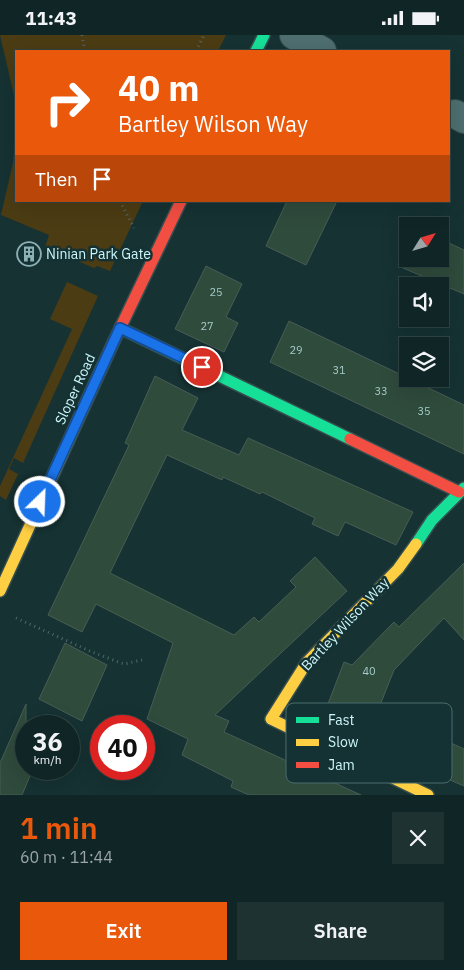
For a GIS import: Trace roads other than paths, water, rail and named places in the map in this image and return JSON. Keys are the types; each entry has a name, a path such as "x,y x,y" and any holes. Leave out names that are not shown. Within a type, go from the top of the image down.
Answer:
{"street":[{"path":"256,50 264,35"},
{"path":"294,35 320,50"},
{"name":"Sloper Road","path":"0,591 180,202"},
{"name":"Bartley Wilson Way","path":"120,328 462,490 432,520 398,569 307,662 272,719 286,726"},
{"name":"Bartley Wilson Way","path":"403,783 428,795"}],"place":[{"name":"Ninian Park Gate","path":"29,254"}]}
